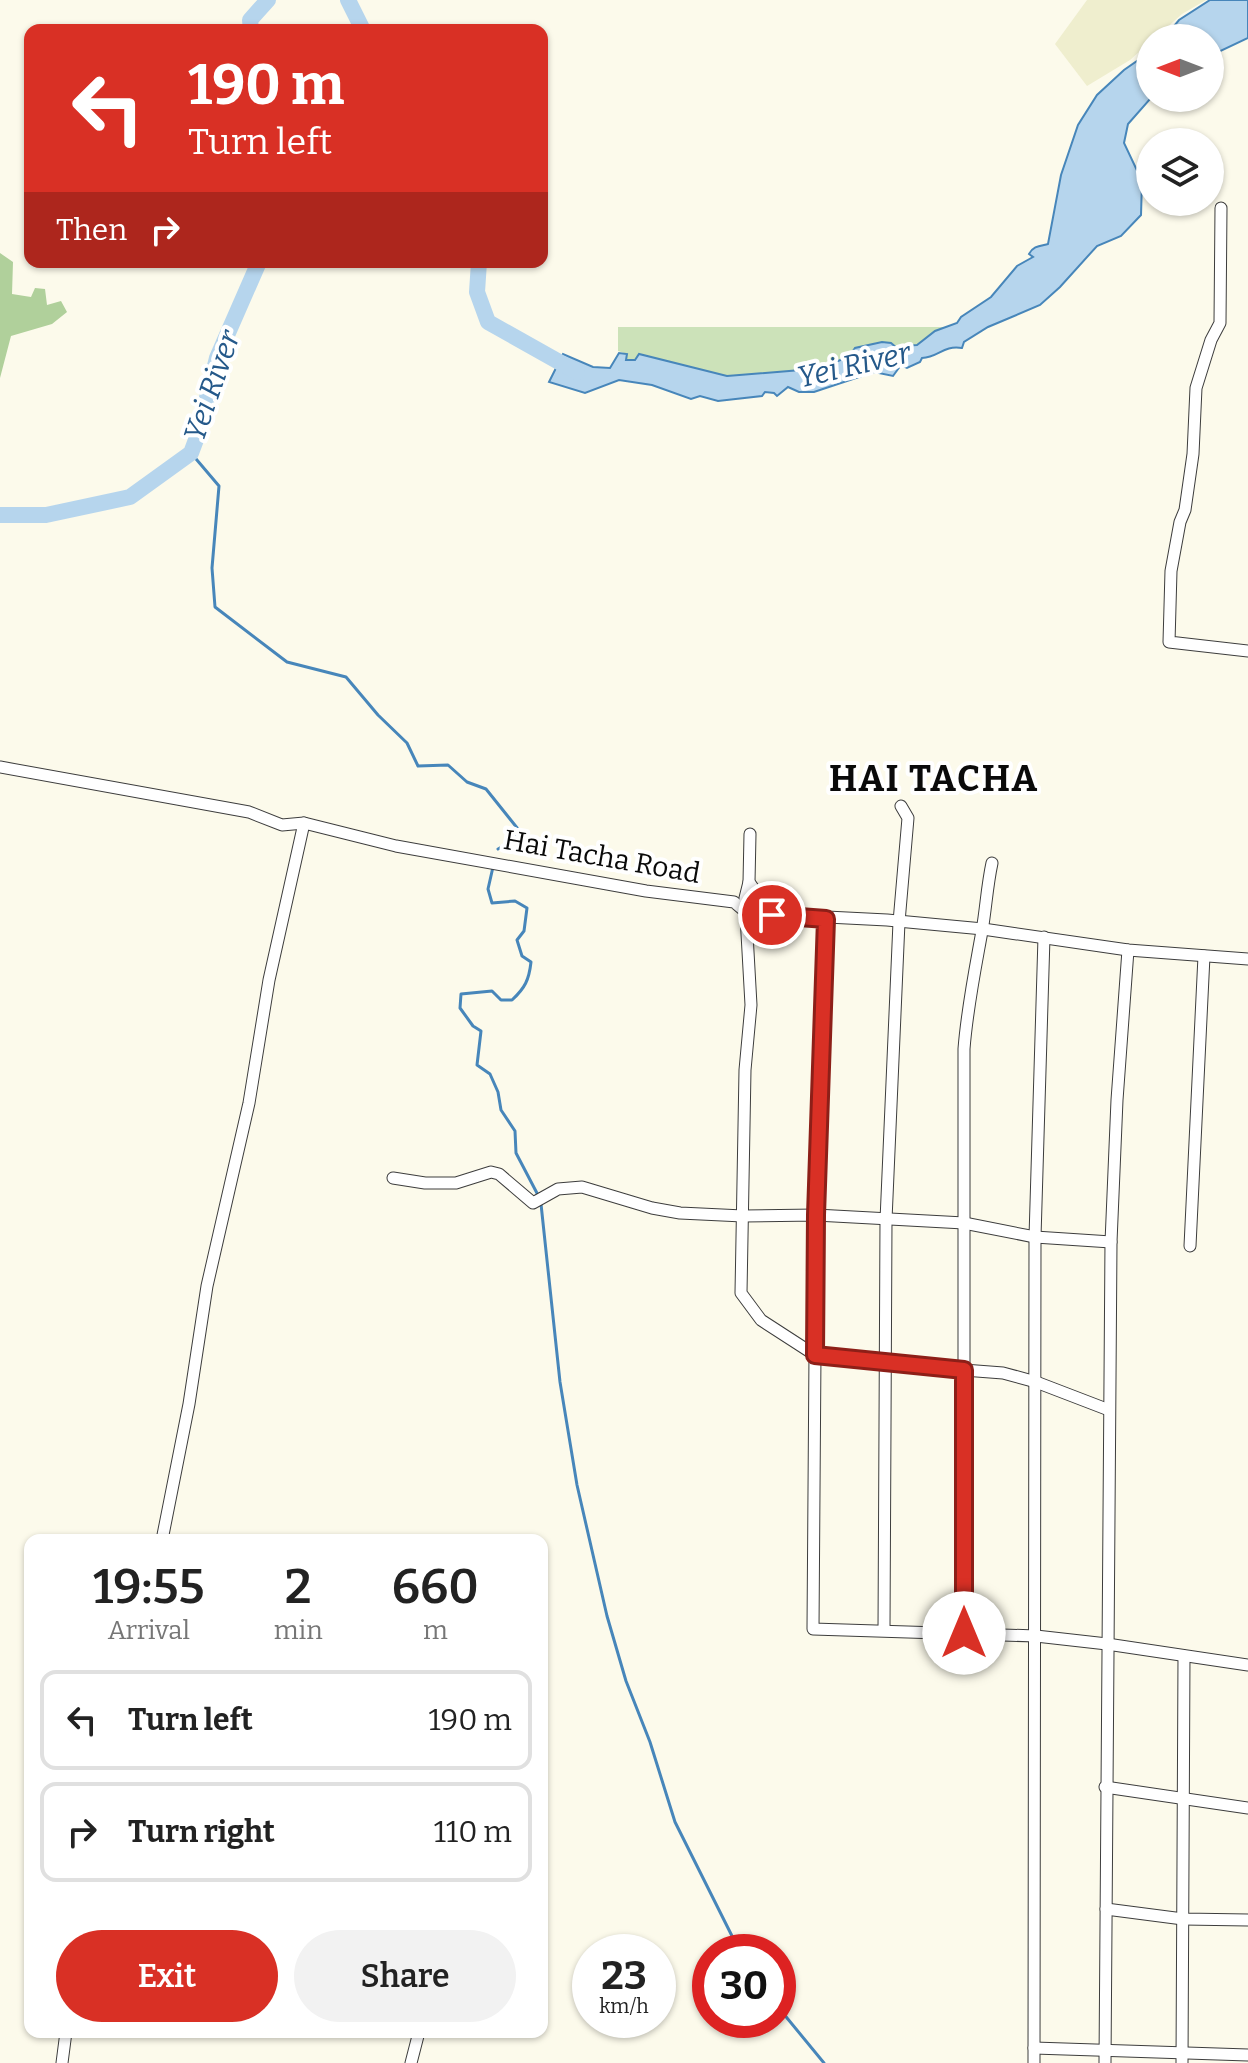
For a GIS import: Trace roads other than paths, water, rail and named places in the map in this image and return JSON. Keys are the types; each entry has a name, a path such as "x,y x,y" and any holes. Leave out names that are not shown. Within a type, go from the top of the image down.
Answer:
{"street":[{"path":"1221,216 1220,323 1211,340 1196,388 1193,454 1185,510 1171,571 1169,642 1248,651"},
{"name":"Hai Tacha Road","path":"0,767 249,812 282,825 304,823 396,846 646,891 734,902 747,913 983,929 1128,950 1248,959"},
{"path":"884,1630 886,1220 899,922 908,818 901,806"},
{"path":"163,1534 189,1404 207,1286 249,1103 269,980 304,823"},
{"path":"750,834 749,882 745,898 751,1005 745,1070 741,1293 761,1320 815,1355 1003,1373 1109,1410"},
{"path":"964,1633 964,1049 992,863"},
{"path":"749,882 772,915"},
{"path":"826,919 816,1215 813,1629 1036,1636 1248,1665"},
{"path":"1034,2063 1035,1237 1044,937"},
{"path":"1105,2057 1111,1242 1128,950"},
{"path":"1190,1246 1204,956"},
{"path":"393,1178 425,1183 456,1183 491,1172 499,1174 533,1203 558,1189 582,1187 680,1213 816,1215 964,1223 1035,1237 1111,1242"},
{"path":"1182,2058 1184,1656"},
{"path":"1105,1787 1248,1808"},
{"path":"1106,1909 1183,1919 1248,1920"},
{"path":"62,2063 65,2038"},
{"path":"411,2063 417,2038"},
{"path":"1034,2048 1105,2057 1248,2055"}],"water":[{"path":"1210,0 1248,0 1248,38 1224,49 1224,24 1176,24"},
{"path":"1136,62 1136,112 1139,112 1128,124 1124,143 1136,168 1136,216 1140,216 1121,236 1097,246 1040,305 988,327 964,342 962,348 950,348 922,358 907,368 901,365 893,376 874,372 814,392 799,392 788,387 777,396 765,392 762,396 718,401 700,396 691,399 652,385 619,380 585,393 549,382 563,354 593,367 610,368 619,353 627,354 626,360 635,360 639,354 727,376 813,369 843,359 855,348 882,342 891,343 898,349 917,345 935,331 957,323 991,297 1017,266 1033,257 1029,254 1033,249 1048,244 1061,175 1078,125 1097,95"}],"waterway":[{"name":"Yei River","path":"250,24 250,20 268,0"},
{"name":"Yei River","path":"348,0 360,24"},
{"name":"Yei River","path":"0,515 46,515 130,497 191,453 217,358 256,268"},
{"name":"Yei River","path":"479,268 477,292 488,322 577,372"},
{"path":"191,453 219,486 212,568 215,607 287,662 346,677 407,743 418,766 448,765 467,782 486,789 518,829 511,842 498,849"},
{"path":"493,867 488,889 492,903 515,901 527,908 524,931 517,940 522,956 531,962 529,974 512,1000 501,1000 492,991 461,994 460,1008 473,1026 481,1031 477,1065 490,1074 501,1110 515,1131 516,1153 539,1197"},
{"path":"541,1204 560,1382 577,1485 607,1616 675,1822 731,1934"},
{"path":"796,2029 824,2063"}],"district":[{"name":"HAI TACHA","path":"934,778"}]}
